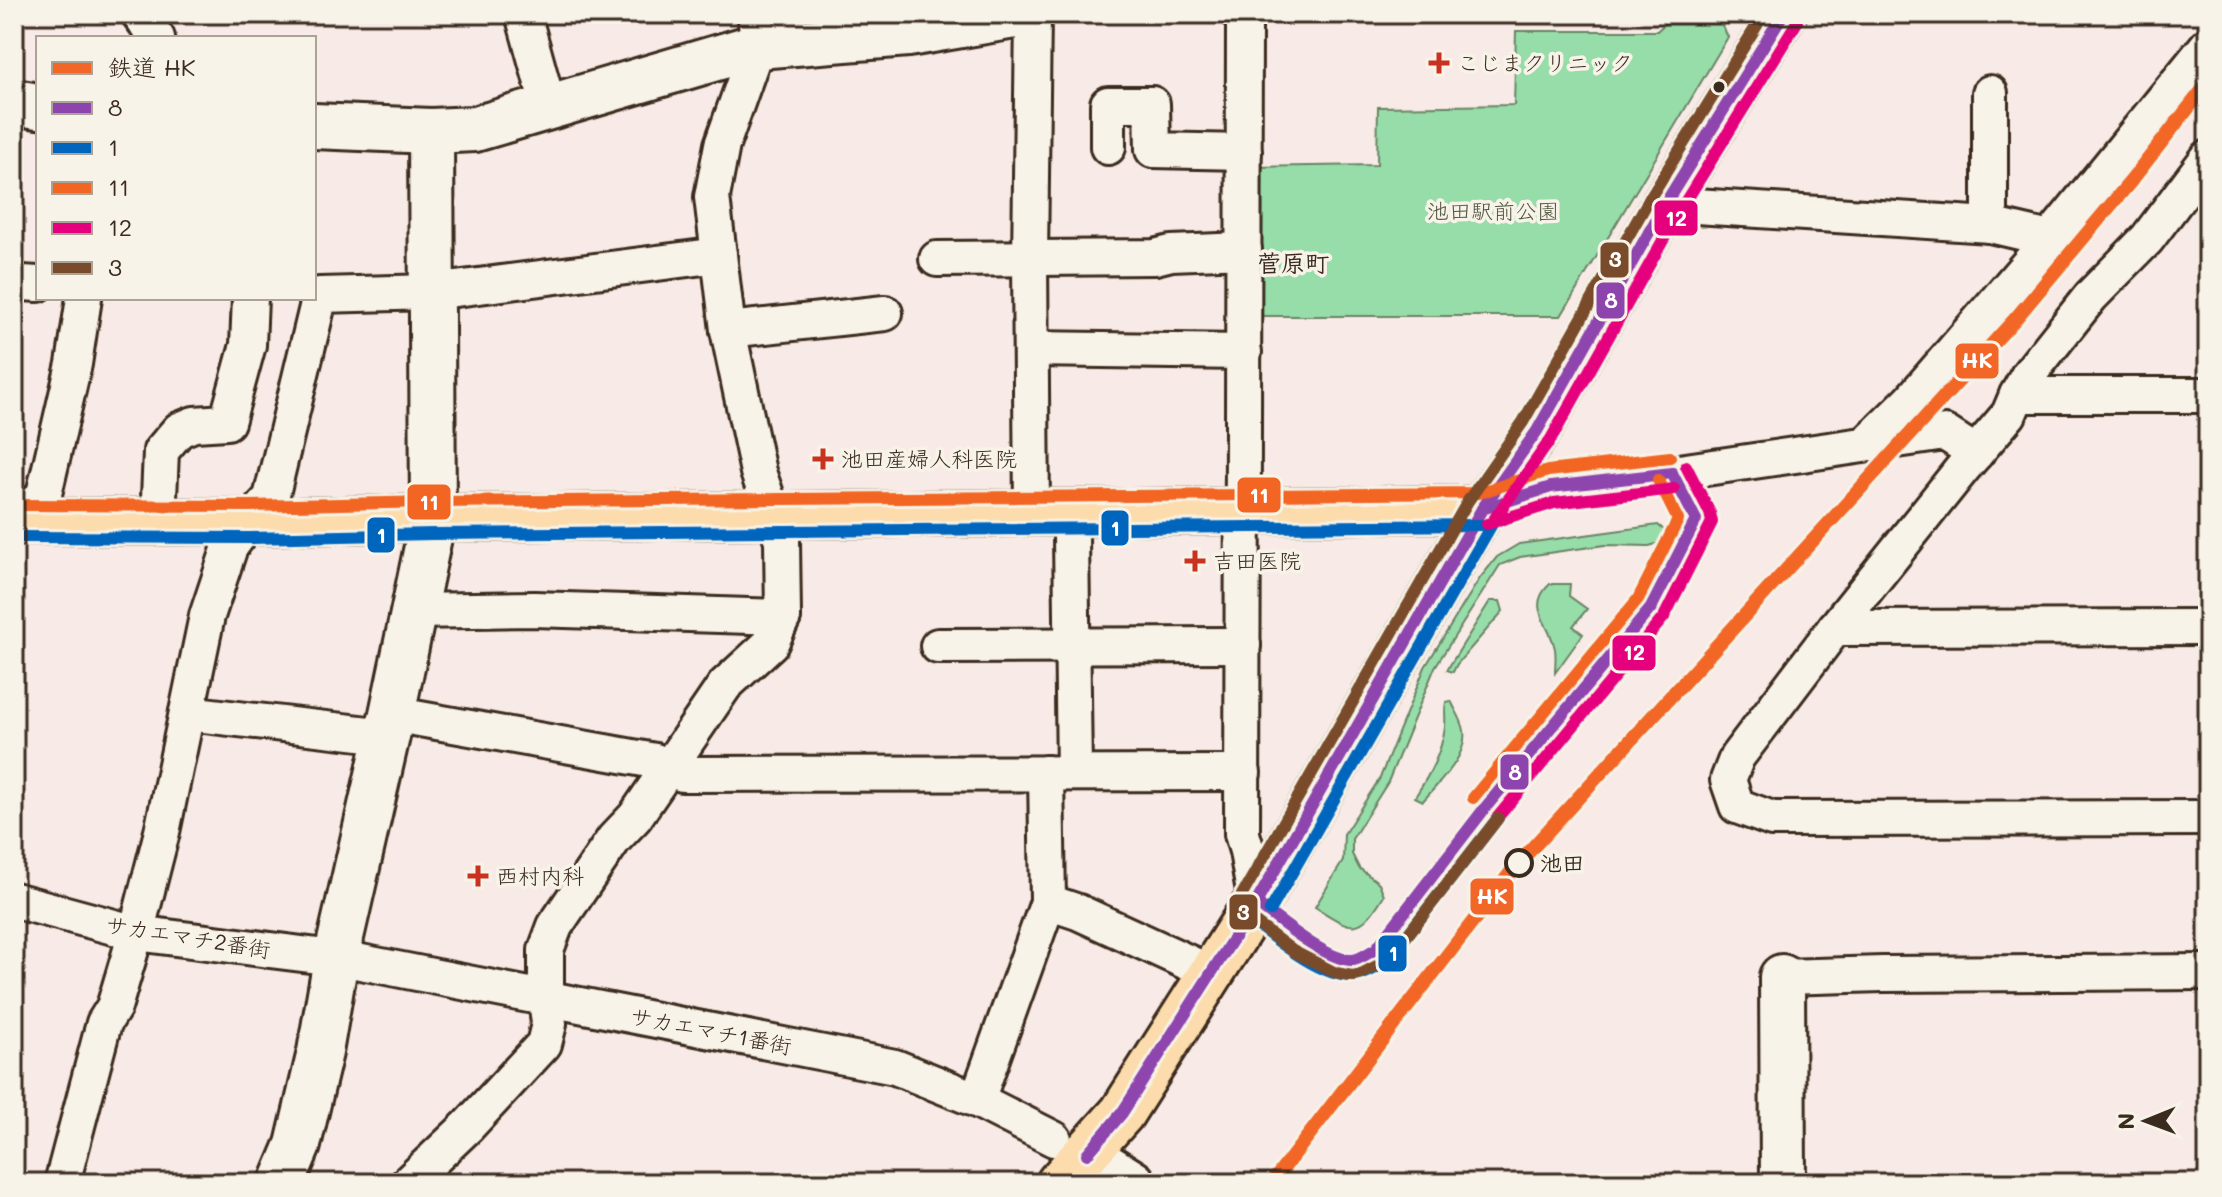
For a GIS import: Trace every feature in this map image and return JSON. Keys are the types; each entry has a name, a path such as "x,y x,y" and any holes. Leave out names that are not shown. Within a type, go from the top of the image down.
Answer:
{"main road":[{"path":"1067,1158 1122,1113 1256,903 1482,509 1537,431 1665,204 1783,14"},
{"path":"16,524 1482,509"}],"street":[{"path":"139,14 156,36"},
{"path":"523,14 549,108"},
{"path":"316,126 431,131 475,129 549,108 757,30 908,34 1027,14"},
{"path":"1032,514 1030,259 1033,14"},
{"path":"1239,14 1244,23 1242,834 1256,903"},
{"path":"408,1183 468,1126 544,1044 549,1024 546,950 555,926 614,839 635,817 725,685 771,643 783,617 782,540 758,472 728,330 712,197 722,145 757,30"},
{"path":"1866,444 1910,401 2050,239 2208,45"},
{"path":"1990,93 1990,225"},
{"path":"14,102 36,106"},
{"path":"1108,147 1108,104 1152,104 1153,150 1244,152"},
{"path":"282,1183 298,1145 317,1065 336,959 433,518 431,131"},
{"path":"2207,160 2147,239 2091,296 2029,374 2009,414 1835,628 1737,757 1728,780 1737,806 1772,819 2208,818"},
{"path":"1665,204 1990,225 2050,239"},
{"path":"937,259 1155,257 1171,253 1244,250"},
{"path":"62,1183 104,1023 114,1007 162,832 207,616 230,547 271,498 320,295 432,292 719,255"},
{"path":"16,524 44,494 74,364 84,300"},
{"path":"158,522 161,451 179,430 194,424 227,422 248,345 250,300"},
{"path":"728,330 885,313"},
{"path":"1031,349 1244,352"},
{"path":"2017,395 2208,395"},
{"path":"1482,509 1551,487 1672,473 1945,433 1976,453"},
{"path":"977,1100 1048,902 1072,646 1071,536"},
{"path":"413,611 534,609 783,617"},
{"path":"1835,628 2208,627"},
{"path":"938,646 1243,645"},
{"path":"187,713 389,725 655,761 682,774 1243,773"},
{"name":"サカエマチ2番街","path":"14,900 136,933 318,956"},
{"path":"1048,902 1078,912 1211,973"},
{"name":"サカエマチ1番街","path":"356,961 895,1067 977,1100 1067,1158"},
{"path":"1783,1183 1782,977 2208,972"},
{"path":"1067,1158 1133,1183"}],"green space":[{"name":"池田駅前公園","path":"1674,15 1717,15 1728,37 1561,316 1253,316 1253,167 1377,165 1378,107 1514,105 1516,31 1657,31"},
{"path":"1658,525 1670,535 1663,542 1649,546 1605,545 1520,557 1500,565 1435,667 1388,782 1352,839 1352,854 1359,868 1379,883 1384,895 1368,918 1354,925 1338,921 1315,907 1343,861 1344,834 1380,778 1425,667 1480,578 1497,557 1519,544"},
{"path":"1550,584 1570,584 1569,596 1587,609 1573,626 1583,634 1555,673 1555,648 1539,607 1543,592"},
{"path":"1490,601 1500,601 1503,611 1453,672 1447,670"},
{"path":"1451,701 1461,719 1464,741 1451,769 1423,801 1415,797 1438,755 1445,727 1446,702"}],"rail line":[{"name":"HK","path":"1272,1183 1515,867 2016,318 2208,83"}],"transit line":[{"name":"3","path":"1498,818 1388,960 1359,975 1336,973 1293,951 1244,914 1240,904 1242,895 1468,501 1523,422 1651,196 1764,14"},
{"name":"8","path":"1087,1154 1122,1113 1256,903 1482,509 1537,431 1665,204 1783,14"},
{"name":"12","path":"1495,518 1551,439 1679,212 1797,22"},
{"name":"11","path":"14,505 249,506 1479,493 1548,471 1670,457"},
{"name":"12","path":"1497,818 1664,617 1712,522 1686,466"},
{"name":"8","path":"1482,509 1551,487 1672,473"},
{"name":"8","path":"1256,903 1303,938 1342,959 1353,960 1376,949 1485,808 1651,608 1696,520 1672,473"},
{"name":"11","path":"1473,798 1638,599 1678,520 1658,480"},
{"name":"12","path":"1487,524 1554,503 1674,489"},
{"name":"1","path":"1270,911 1496,517"},
{"name":"1","path":"14,537 249,538 1482,525"},
{"name":"1","path":"1246,916 1283,944 1326,970 1341,975 1363,974 1388,960 1498,818"}],"place":[{"name":"こじまクリニック","path":"1439,63"},
{"name":"池田産婦人科医院","path":"823,459"},
{"name":"吉田医院","path":"1195,561"},
{"name":"池田","path":"1519,863"},
{"name":"西村内科","path":"478,876"}],"district":[{"name":"菅原町","path":"1293,264"}]}
